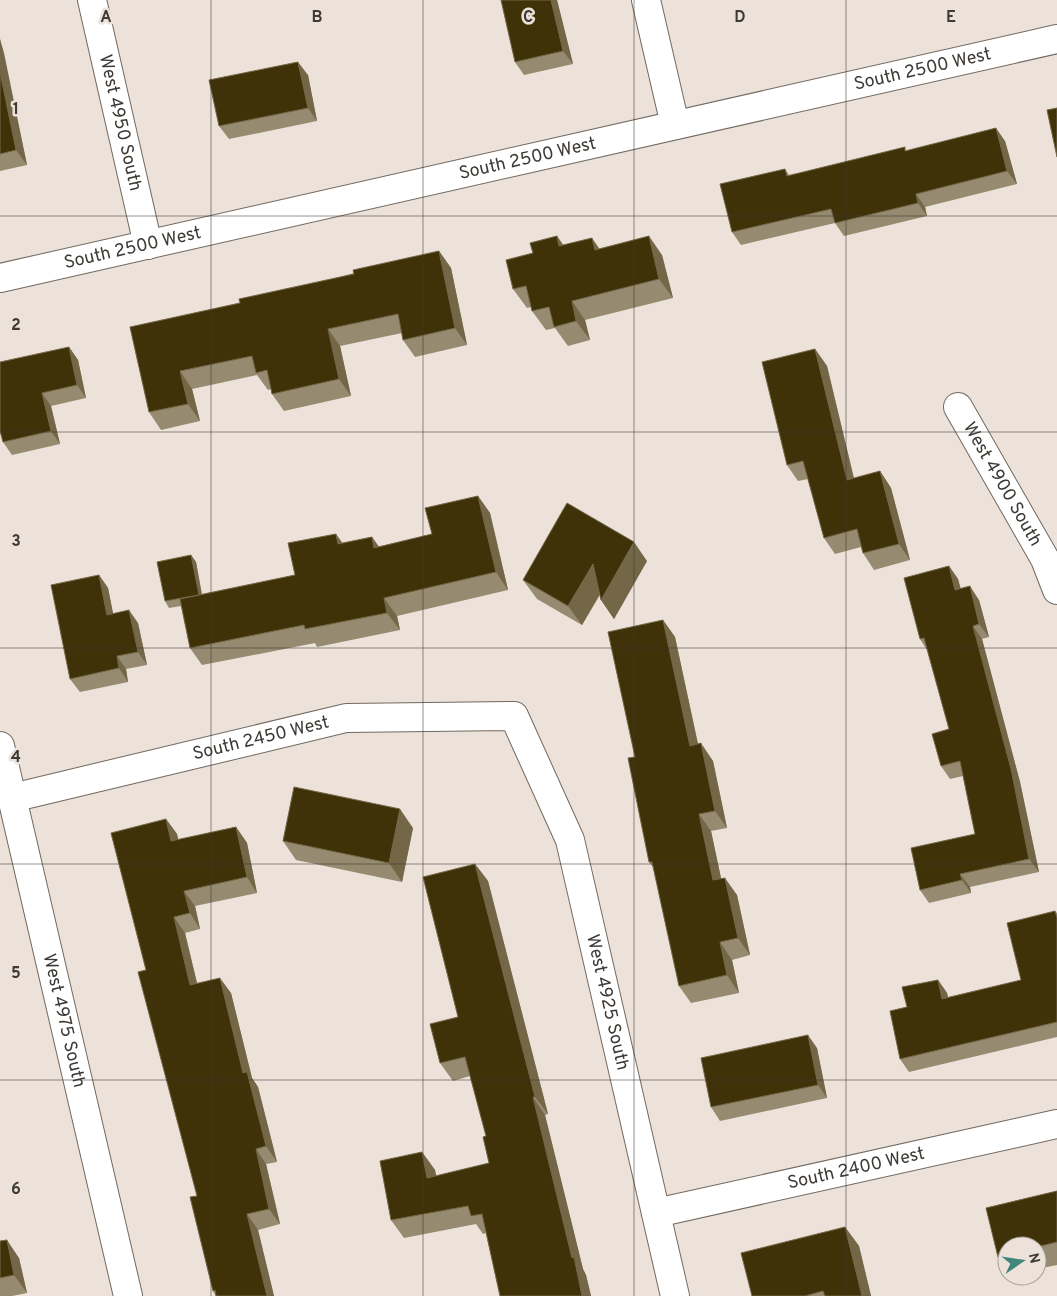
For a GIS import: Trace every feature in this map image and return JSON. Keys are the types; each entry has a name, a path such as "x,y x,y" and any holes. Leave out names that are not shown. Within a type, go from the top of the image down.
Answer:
{"street":[{"name":"West 4950 South","path":"92,0 148,245"},
{"path":"646,0 675,125"},
{"name":"South 2500 West","path":"0,278 1057,39"},
{"name":"West 4900 South","path":"958,407 1045,559 1057,590"},
{"name":"South 2450 West","path":"12,798 346,718 514,716"},
{"name":"West 4925 South","path":"514,716 570,840 675,1296"},
{"name":"West 4975 South","path":"0,746 128,1296"},
{"name":"South 2400 West","path":"656,1214 1057,1124"}],"building":[{"path":"501,0 551,0 563,51 515,62"},
{"path":"298,62 308,108 219,126 209,80"},
{"path":"0,72 16,150 0,154"},
{"path":"1057,108 1057,157 1047,110"},
{"path":"996,128 1007,171 916,194 918,203 835,223 831,209 732,232 720,184 785,169 787,176 905,147 905,151"},
{"path":"557,236 559,246 592,238 595,250 649,236 659,279 572,301 576,321 554,327 549,307 532,311 526,286 513,289 506,260 533,253 530,243"},
{"path":"439,251 455,328 403,340 398,314 328,329 339,379 272,394 267,370 256,373 252,356 180,371 188,404 149,412 130,327 240,303 239,299 354,274 353,270"},
{"path":"69,347 77,385 42,393 51,431 3,442 0,431 0,362"},
{"path":"815,349 847,480 880,471 899,544 863,553 857,529 824,538 803,461 787,465 762,362"},
{"path":"478,496 496,572 384,598 387,613 305,629 304,625 190,648 180,599 295,575 288,543 336,534 338,544 372,537 374,548 432,534 425,508"},
{"path":"567,503 634,542 601,600 593,564 568,606 523,580"},
{"path":"191,555 199,595 165,601 157,562"},
{"path":"949,566 955,590 970,586 979,624 973,626 1011,769 1029,859 960,874 962,880 920,890 911,848 975,834 960,761 941,766 932,734 949,729 924,638 920,639 904,578"},
{"path":"99,575 107,615 129,610 138,652 117,656 119,668 70,679 51,585"},
{"path":"663,620 690,746 701,743 715,811 699,814 713,880 725,878 738,938 720,942 727,975 679,986 652,862 649,862 628,758 635,757 608,632"},
{"path":"294,787 400,809 389,863 283,841"},
{"path":"166,819 171,841 236,827 247,877 184,891 190,913 174,917 190,985 220,978 243,1073 247,1072 266,1146 256,1149 269,1209 247,1214 267,1296 216,1296 215,1290 213,1291 190,1197 197,1196 138,972 146,970 111,833"},
{"path":"475,864 535,1097 533,1097 572,1258 574,1257 582,1296 500,1296 482,1214 471,1216 468,1206 391,1220 380,1161 422,1152 427,1178 489,1163 483,1137 486,1136 465,1057 440,1063 430,1024 458,1017 423,877"},
{"path":"1055,911 1057,918 1057,1022 900,1059 890,1011 907,1007 902,987 938,980 942,999 1021,980 1007,923"},
{"path":"808,1035 818,1085 711,1107 701,1058"},
{"path":"1057,1191 1057,1242 1047,1244 1047,1236 997,1236 997,1253 986,1208"},
{"path":"845,1227 862,1296 825,1296 823,1291 805,1296 752,1296 741,1253"},
{"path":"7,1240 14,1275 0,1278 0,1241"}]}
